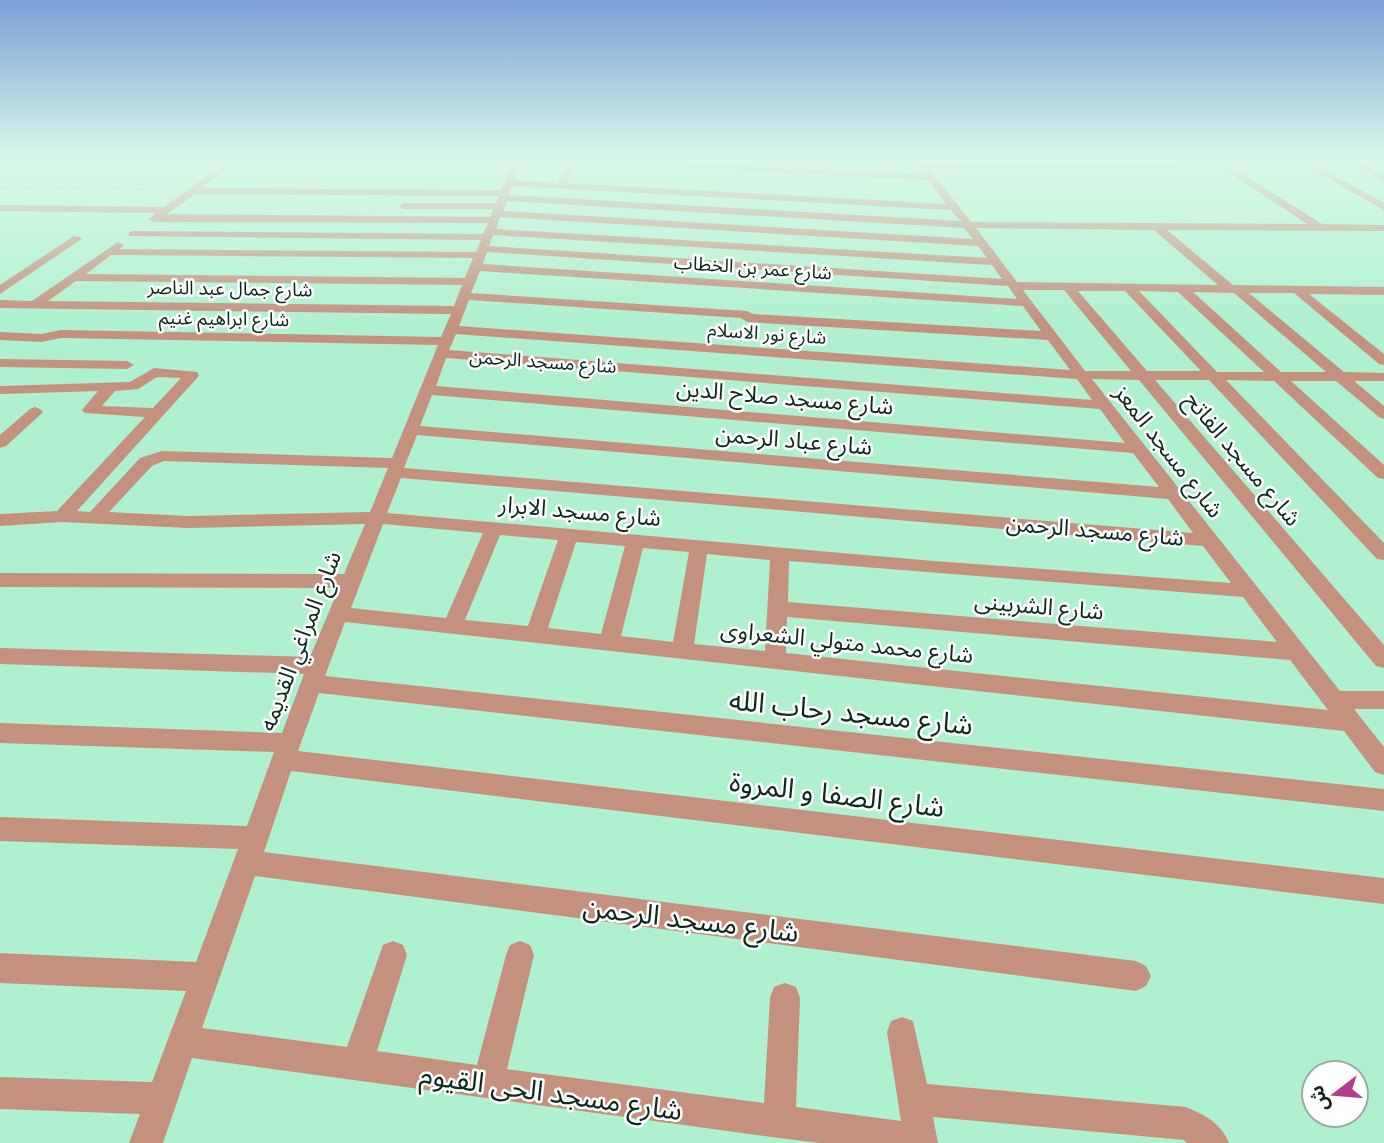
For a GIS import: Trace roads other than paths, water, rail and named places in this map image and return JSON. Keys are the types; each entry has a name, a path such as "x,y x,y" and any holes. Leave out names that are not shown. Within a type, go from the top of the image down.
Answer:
{"street":[{"path":"0,317 27,305 72,277 160,215"},
{"path":"196,215 481,257 722,215"},
{"path":"303,215 747,318 1051,336"},
{"path":"408,215 481,257"},
{"name":"شارع المراغي القديمه","path":"146,1143 314,674 497,215"},
{"path":"481,257 527,215"},
{"path":"747,215 747,318"},
{"path":"815,215 967,225 1384,228"},
{"name":"شارع مسجد المعز","path":"960,215 1384,765"},
{"path":"1301,215 1319,227"},
{"path":"1156,226 1384,414"},
{"path":"134,233 481,257 747,229 981,243"},
{"path":"0,290 78,238"},
{"path":"72,277 747,247 996,262"},
{"path":"107,252 481,257 747,266 1068,287 1384,291"},
{"name":"شارع جمال عبد الناصر","path":"0,304 94,306 481,257"},
{"name":"شارع نور الاسلام","path":"481,257 747,318 1081,375 1384,377"},
{"name":"شارع عمر بن الخطاب","path":"481,257 747,318 1027,303"},
{"name":"شارع ابراهيم غنيم","path":"0,336 51,336 481,257"},
{"name":"شارع مسجد الرحمن","path":"481,257 1104,405"},
{"name":"شارع مسجد الفاتح","path":"1068,287 1384,660"},
{"path":"1129,288 1384,554"},
{"path":"1182,289 1384,474"},
{"path":"1297,290 1384,361"},
{"path":"1362,291 1384,307"},
{"path":"6,363 94,306"},
{"path":"6,363 127,365"},
{"path":"0,390 136,385 154,372 189,374 191,377 62,516"},
{"path":"111,386 90,410 157,413"},
{"name":"شارع مسجد صلاح الدين","path":"428,390 1139,449"},
{"path":"0,443 36,412"},
{"name":"شارع عباد الرحمن","path":"411,430 1174,494"},
{"path":"94,518 146,463 162,456 396,468"},
{"name":"شارع مسجد الرحمن","path":"396,468 1209,540"},
{"name":"شارع مسجد الابرار","path":"0,520 62,516 263,522 376,518 1250,592"},
{"path":"452,627 494,528"},
{"path":"535,635 569,535"},
{"path":"609,643 636,541"},
{"path":"682,651 699,547"},
{"path":"775,661 780,554"},
{"path":"0,580 351,581"},
{"name":"شارع الشربينى","path":"778,609 1297,652"},
{"name":"شارع محمد متولي الشعراوى","path":"338,614 1351,722"},
{"name":"شارع مسجد رحاب الله","path":"0,656 314,674 1384,800"},
{"path":"1334,700 1384,700"},
{"name":"شارع الصفا و المروة","path":"0,733 286,751 1384,891"},
{"name":"شارع مسجد الرحمن","path":"0,829 251,850 1136,976"},
{"path":"356,1066 393,955"},
{"path":"488,1083 520,955"},
{"path":"0,968 205,977"},
{"path":"779,1122 785,999"},
{"path":"902,1032 921,1142"},
{"name":"شارع مسجد الحى القيوم","path":"182,1041 921,1142"},
{"path":"0,1093 161,1098"},
{"path":"914,1099 1186,1124 1212,1143"}]}
